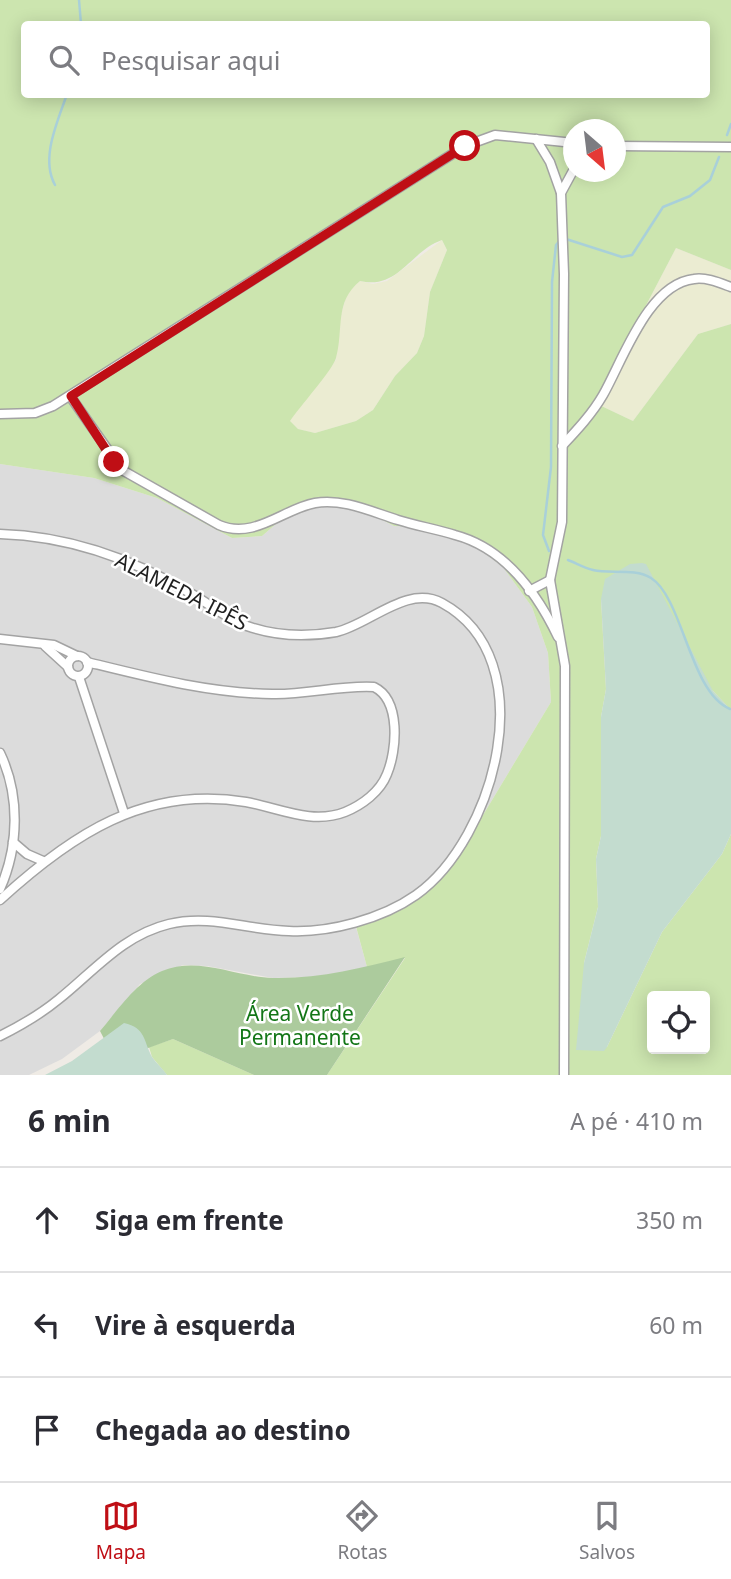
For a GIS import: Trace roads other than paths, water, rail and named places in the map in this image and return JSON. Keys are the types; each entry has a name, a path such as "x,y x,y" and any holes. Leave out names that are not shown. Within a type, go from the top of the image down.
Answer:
{"street":[{"path":"0,414 35,413 71,396 465,146 495,135 563,142"},
{"path":"536,139 550,162 561,193 564,274 562,522 550,580 563,649 564,1075"},
{"path":"626,146 731,147"},
{"path":"561,193 566,182"},
{"path":"562,446 601,398 642,320 657,300 682,282 696,278 731,287"},
{"path":"71,396 122,470 219,525 233,530 248,529 306,506 338,503 472,541 512,567 550,621 563,649"},
{"name":"ALAMEDA IPÊS","path":"0,534 50,538 89,548 139,566 247,626 282,635 338,631 404,601 420,598 438,600 464,619 482,643 494,673 500,715 490,786 476,823 449,864 413,898 377,914 316,930 288,931 219,920 168,924 121,946 59,999 0,1036"},
{"path":"529,591 550,580"},
{"path":"0,639 54,645 87,662 175,683 227,691 272,694 374,687 382,691 392,712 393,743 387,775 374,793 359,806 341,814 301,816 245,802 213,799 171,802 124,813 79,836 43,861 0,900"},
{"path":"43,645 68,667 71,674 79,677"},
{"path":"68,667 70,660 77,656"},
{"path":"79,677 86,673 87,662"},
{"path":"79,677 124,813"},
{"path":"0,753 12,792 13,842 0,888"},
{"path":"13,842 27,854 43,861"}],"waterway":[{"path":"79,0 81,21"},
{"path":"55,185 49,163 50,151 66,98"},
{"path":"727,135 731,124"},
{"path":"566,239 622,257 632,255 663,207 690,196 710,180 719,157"},
{"path":"549,551 543,535 551,467 552,282 556,245 561,239"},
{"path":"568,560 593,570 638,573 651,578 662,589 671,605 705,685 716,700 730,709"}],"park label":[{"name":"Área Verde Permanente","path":"300,1025"}]}
